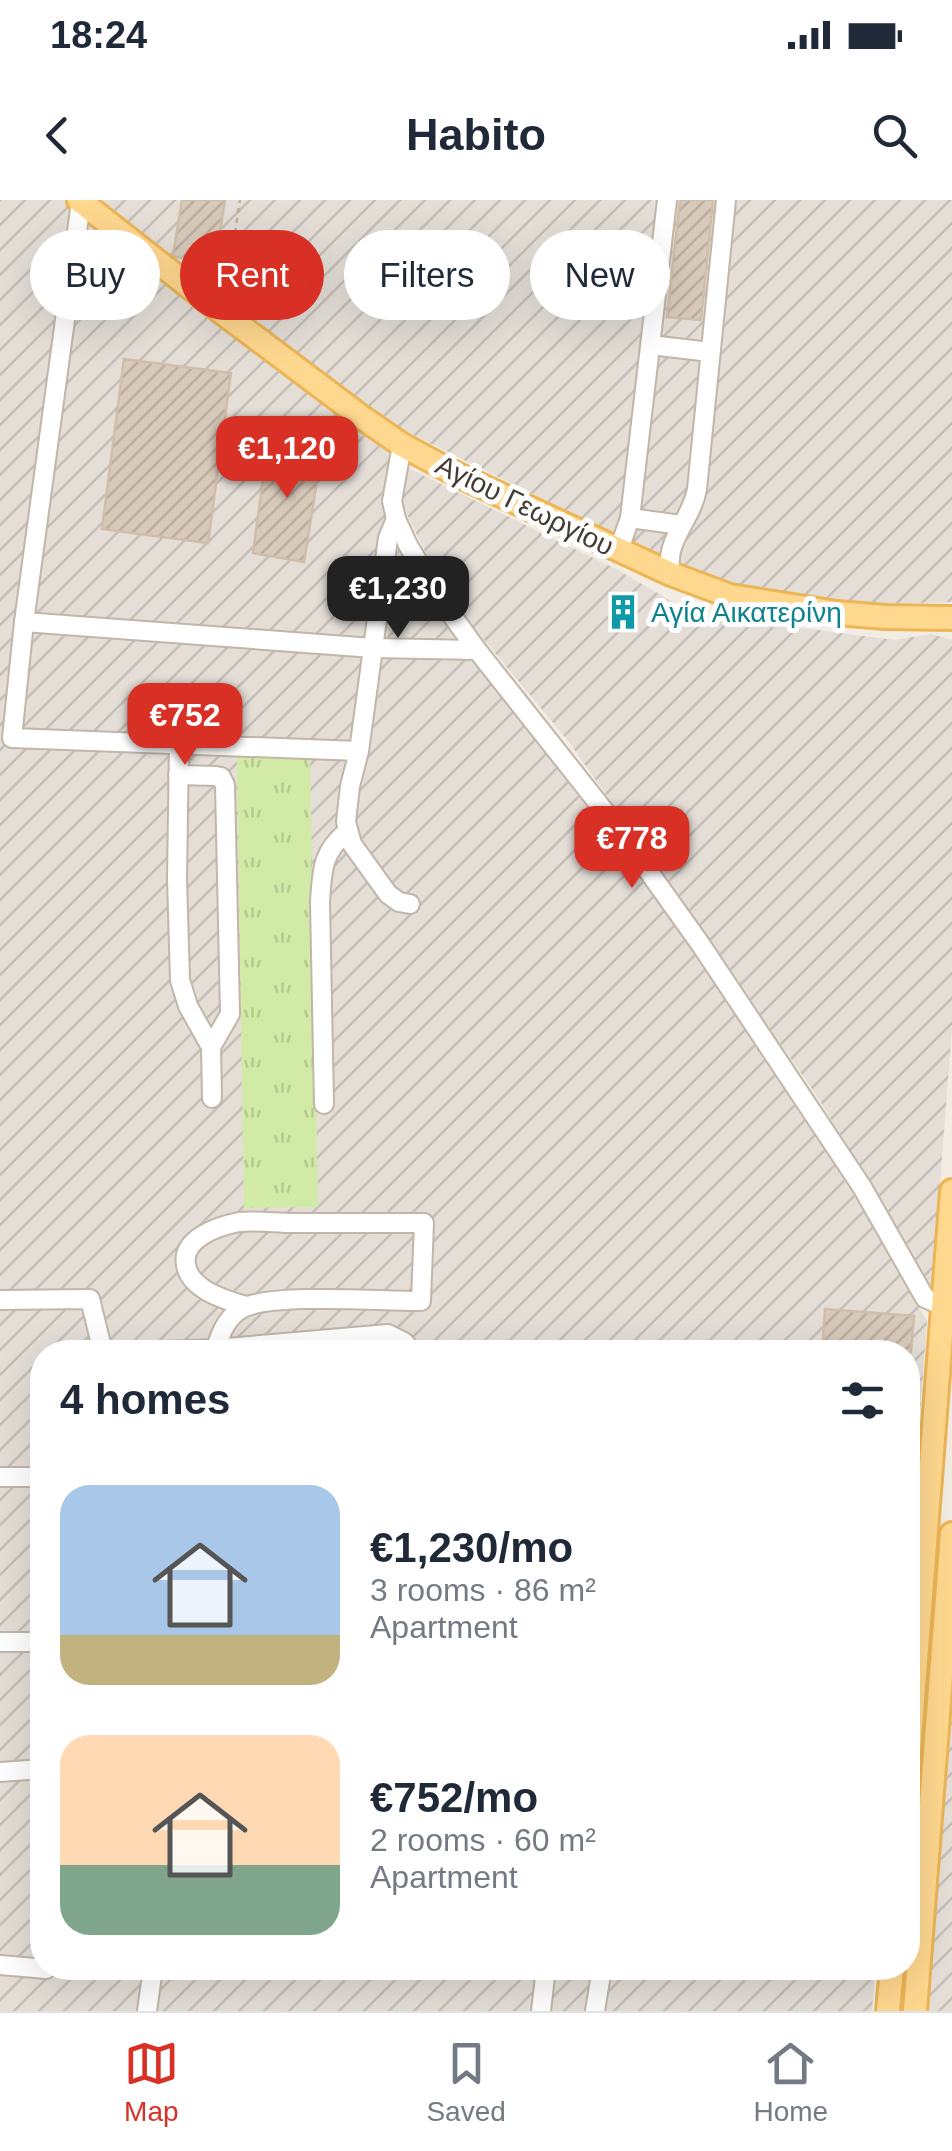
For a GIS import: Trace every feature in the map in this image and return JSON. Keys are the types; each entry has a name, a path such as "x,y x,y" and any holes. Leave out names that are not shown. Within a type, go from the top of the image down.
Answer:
{"main road":[{"name":"Αγίου Γεωργίου","path":"80,201 180,280"},
{"name":"Αγίου Γεωργίου","path":"231,320 402,445 671,574 730,596 756,601 837,613 952,618"},
{"name":"Αγίου Γεωργίου","path":"927,619 952,628"},
{"path":"920,1635 946,1354 943,1306 952,1191"},
{"path":"920,1947 952,1534"},
{"path":"888,2011 891,1980"},
{"path":"915,2011 917,1980"}],"street":[{"path":"616,548 630,518 667,200"},
{"path":"671,574 668,560 697,489 726,200"},
{"path":"80,201 12,738 360,751"},
{"path":"651,345 710,352"},
{"path":"402,445 392,502 396,519 438,596 617,827 701,945 862,1187 925,1298 943,1306"},
{"path":"630,518 681,525"},
{"path":"396,519 388,538 360,751 348,797 348,831 352,844 388,894 410,904"},
{"path":"24,622 374,648 477,650"},
{"path":"178,744 180,980 188,1006 211,1047 212,1098"},
{"path":"178,775 221,777 226,785 230,1014 211,1047"},
{"path":"324,1104 322,877 334,841 348,831"},
{"path":"220,1340 233,1314 246,1306 312,1300 421,1302 424,1224 240,1222 191,1242 185,1263 195,1281 222,1299 246,1306"},
{"path":"0,1300 90,1299 100,1340"},
{"path":"327,1340 388,1334 400,1340"},
{"path":"0,1478 30,1478"},
{"path":"0,1642 30,1642"},
{"path":"0,1772 30,1770"},
{"path":"0,1965 30,1968"},
{"path":"147,2011 151,1980"},
{"path":"541,2011 545,1980"},
{"path":"595,2011 600,1980"}],"path":[{"path":"236,230 240,200"}],"shaded area":[{"path":"0,200 952,200 952,602 840,605 762,597 693,573 397,427 385,515 426,596 616,840 763,1053 879,1235 927,1321 920,1412 920,1340 30,1340 30,1980 874,1980 872,2011 0,2011"},
{"path":"404,466 616,569 694,614 894,640 931,634 952,640 952,1028 932,1288 815,1093 569,742 446,594 397,494"},
{"path":"952,1682 952,2011 924,2011 928,1947"}],"green space":[{"path":"237,752 310,755 318,1207 244,1208"}],"building":[{"path":"182,200 225,200 220,230 180,230 180,258 173,255"},
{"path":"680,200 713,200 701,320 670,317"},
{"path":"124,359 231,373 208,543 102,529"},
{"path":"268,441 322,450 304,562 253,553"},
{"path":"825,1309 914,1316 912,1340 823,1340"}],"place":[{"name":"Αγία Αικατερίνη","path":"623,612"}]}
